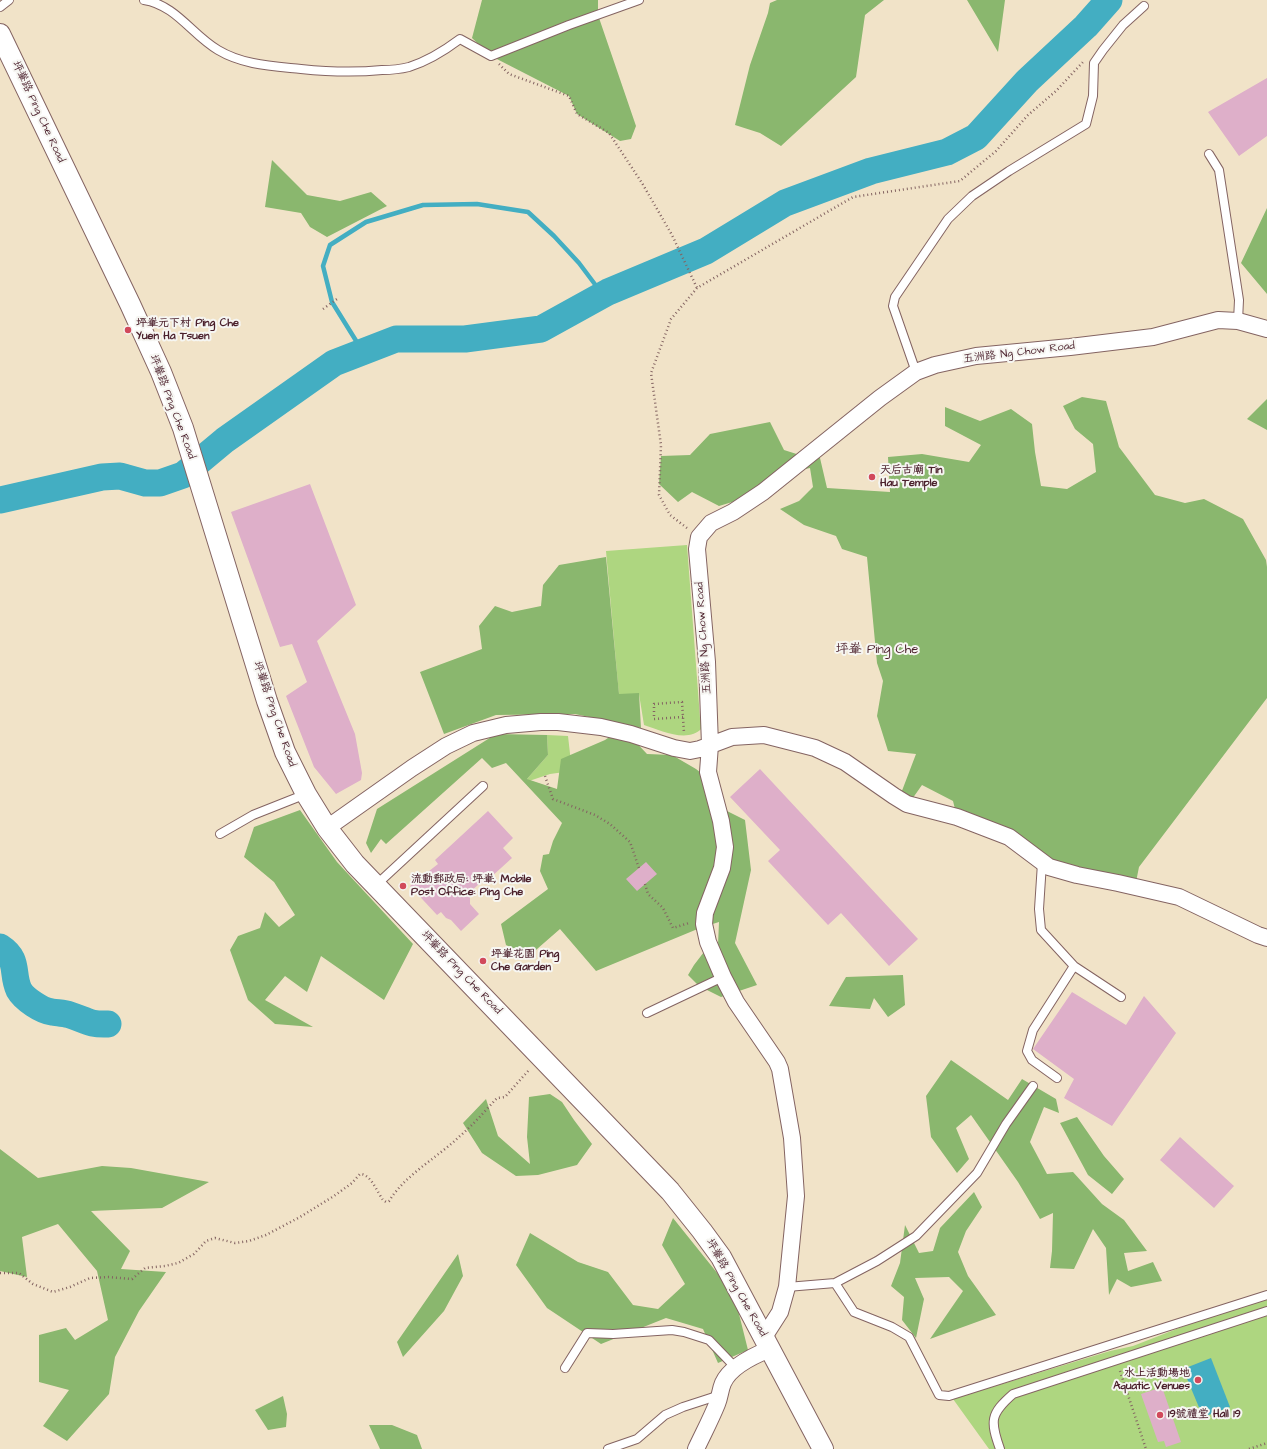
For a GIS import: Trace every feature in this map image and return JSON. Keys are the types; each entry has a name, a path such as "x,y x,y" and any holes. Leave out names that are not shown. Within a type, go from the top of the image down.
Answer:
{"street":[{"name":"坪輋路 Ping Che Road","path":"0,34 130,304 161,372 183,428 267,702 285,752 306,794 327,828 355,864 670,1191 702,1231 721,1257 735,1286 823,1449"},
{"name":"五洲路 Ng Chow Road","path":"767,1343 780,1312 788,1287 796,1182 792,1138 781,1076 777,1062 736,1002 723,977 708,942 704,918 706,908 715,890 722,868 725,846 721,821 709,776 710,745 707,662 697,549 699,537 711,523 733,512 763,492 880,398 916,372 935,365 976,356 1153,337 1218,320 1238,321 1267,329"},
{"path":"327,828 446,746 473,733 501,726 522,722 558,722 596,726 618,731 684,751 700,749 732,737 759,735 777,737 815,748 845,762 907,804 957,817 1009,837 1042,863 1064,872 1118,882 1179,897 1267,938"},
{"path":"696,1449 718,1403 723,1381 736,1368 755,1355 767,1343"}],"lane":[{"path":"0,7 10,0"},
{"path":"144,0 157,2 175,14 219,51 233,58 266,65 341,73 408,67 433,57 460,39 491,56 569,25 639,0"},
{"path":"916,372 894,306 895,297 948,220 972,196 1086,124 1093,96 1094,63 1123,25 1144,6"},
{"path":"1210,154 1219,170 1221,178 1239,300 1238,321"},
{"path":"375,886 483,786"},
{"path":"220,834 253,815 306,794"},
{"path":"1042,863 1039,909 1041,930 1074,966 1121,997"},
{"path":"1057,1078 1032,1060 1027,1051 1033,1030 1074,966"},
{"path":"647,1013 723,977"},
{"path":"788,1287 835,1283 876,1261 916,1236 976,1173 1006,1124 1033,1086"},
{"path":"835,1283 854,1312 892,1327 909,1337 939,1395 949,1396 1267,1295"},
{"path":"1000,1449 993,1428 996,1413 1004,1402 1013,1394 1267,1311"},
{"path":"565,1368 587,1333 613,1334 672,1330 684,1332 709,1340 736,1368"},
{"path":"608,1449 637,1439 665,1415 683,1407 720,1395"}],"path":[{"path":"491,56 509,74 569,96 577,114 609,133 642,183 672,235 697,288"},
{"path":"699,537 670,515 659,495 661,445 651,373 671,319 697,288 853,197 960,180 996,151 1028,115 1056,91 1085,60"},
{"path":"323,309 337,299"},
{"path":"683,717 654,719 654,704 682,702 683,717 684,733"},
{"path":"545,776 553,799 599,816 628,839 632,846 639,868"},
{"path":"644,884 648,894 663,908 673,928 695,921"},
{"path":"0,1273 19,1273 33,1284 53,1292 70,1287 90,1278 108,1277 132,1279 145,1268 178,1263 194,1254 206,1241 215,1238 235,1243 248,1241 266,1235 300,1217 334,1196 352,1183 360,1174 368,1177 383,1200 386,1202 389,1201 411,1176 461,1136 496,1098 505,1096 529,1070"},
{"path":"1117,1361 1146,1449"},
{"path":"1249,1449 1267,1443"}],"green space":[{"path":"482,0 598,0 598,15 636,126 631,139 620,141 577,114 569,96 491,56 472,38"},
{"path":"777,0 884,0 865,15 856,77 781,146 760,133 735,125 750,65 770,3"},
{"path":"967,0 1005,0 998,52"},
{"path":"272,160 307,195 340,201 371,192 387,206 327,237 310,227 301,213 265,207"},
{"path":"1267,208 1267,294 1241,263"},
{"path":"1082,397 1106,401 1119,447 1155,495 1185,503 1204,499 1243,519 1266,560 1267,567 1267,698 1139,867 1135,887 1063,871 957,817 953,801 922,785 910,802 900,796 916,754 888,751 877,716 883,681 877,663 867,557 842,549 836,536 804,525 780,509 799,501 813,487 810,468 787,473 739,500 719,506 692,492 678,502 659,484 661,456 690,455 710,434 770,422 784,450 806,457 820,458 827,488 890,492 888,457 922,454 969,462 981,445 945,426 945,407 980,421 1011,409 1032,424 1041,486 1067,489 1096,472 1093,444 1075,429 1063,406"},
{"path":"1267,399 1267,430 1247,419"},
{"path":"687,545 700,718 703,723 702,728 696,733 682,735 644,725 639,694 619,695 606,551"},
{"path":"606,557 619,694 639,693 641,728 575,714 496,715 444,734 420,672 482,649 479,626 495,606 512,612 541,606 543,585 559,565"},
{"path":"617,732 630,736 647,754 672,755 696,769 706,777 725,810 745,820 751,870 735,943 757,985 721,997 699,986 688,975 707,948 718,945 719,922 700,928 596,971 560,929 529,956 506,945 501,924 548,889 540,871 543,855 549,854 553,841 562,823 506,763 492,768 482,758 386,844 381,839 371,853 366,843 377,809 496,734 547,735 548,755 527,779 557,789 561,759 605,740"},
{"path":"547,735 568,736 572,771 550,774 529,781 527,779 548,755"},
{"path":"300,810 337,862 413,944 384,1000 321,956 307,992 285,976 265,1000 313,1027 275,1024 248,1000 230,950 238,936 260,928 265,912 279,927 295,915 274,882 244,857 254,827"},
{"path":"903,975 905,1005 888,1017 874,998 870,1009 829,1006 846,977"},
{"path":"951,1060 1008,1100 1022,1079 1056,1099 1059,1113 1044,1107 1030,1142 1047,1174 1073,1172 1102,1204 1124,1220 1147,1251 1124,1253 1128,1271 1153,1262 1162,1281 1131,1287 1117,1279 1109,1295 1106,1248 1093,1229 1074,1269 1050,1268 1053,1213 1040,1219 1018,1182 971,1115 956,1128 969,1159 957,1173 931,1137 926,1096"},
{"path":"550,1094 562,1102 592,1144 577,1165 538,1175 516,1176 482,1153 463,1123 486,1099 498,1136 530,1164 527,1137 529,1097"},
{"path":"1077,1117 1104,1156 1124,1179 1112,1194 1088,1175 1060,1123"},
{"path":"0,1149 38,1178 102,1166 131,1168 209,1182 162,1208 91,1211 130,1251 121,1269 166,1272 139,1311 115,1357 109,1394 67,1441 43,1426 69,1390 39,1382 39,1335 66,1328 75,1340 108,1320 97,1271 58,1224 22,1237 27,1277 0,1271"},
{"path":"974,1192 982,1207 966,1231 958,1252 968,1276 996,1315 930,1339 963,1291 949,1277 915,1278 924,1299 916,1338 902,1320 904,1297 891,1286 900,1263 905,1225 919,1253 933,1251 940,1228"},
{"path":"673,1218 734,1294 748,1350 718,1363 703,1329 666,1318 601,1344 547,1308 516,1265 530,1233 578,1262 608,1272 633,1305 658,1309 685,1284 662,1245"},
{"path":"458,1254 463,1276 444,1311 403,1357 397,1342"},
{"path":"1267,1299 1267,1449 989,1449 953,1399 1110,1351 1133,1346 1215,1314"},
{"path":"283,1396 287,1414 286,1427 268,1430 255,1410"},
{"path":"369,1425 392,1425 417,1435 422,1449 380,1449"}],"water":[{"path":"1211,1358 1230,1407 1203,1417 1183,1369"}],"building":[{"path":"1267,78 1267,136 1239,156 1208,112"},
{"path":"310,484 356,605 317,641 355,734 362,773 361,780 336,794 314,767 286,696 307,682 292,644 280,647 231,512"},
{"path":"760,769 918,939 889,966 841,913 828,925 768,861 780,850 730,797"},
{"path":"488,811 513,838 503,848 512,858 490,878 488,876 470,892 470,904 479,914 461,931 441,912 437,915 410,886 438,864 435,860"},
{"path":"646,862 657,874 637,891 626,879"},
{"path":"1072,992 1126,1025 1144,996 1176,1033 1112,1126 1064,1098 1074,1079 1033,1049"},
{"path":"1180,1137 1234,1186 1214,1208 1160,1160"},
{"name":"19號禮堂 Hall 19","path":"1162,1387 1181,1442 1166,1447 1164,1441 1158,1442 1141,1394"}],"waterway":[{"path":"0,500 102,477 120,476 145,483 160,483 183,475 225,440 334,363 396,339 465,339 541,329 608,292 706,251 785,203 871,171 947,152 976,137 1027,81 1086,26 1109,0"},
{"path":"363,352 332,302 323,266 330,245 366,222 423,205 477,204 528,212 554,236 579,263 603,295"},
{"path":"0,947 6,952 13,962 19,990 34,1004 48,1011 68,1014 92,1023 108,1024"}],"place":[{"name":"坪輋元下村 Ping Che Yuen Ha Tsuen","path":"128,330"},
{"name":"天后古廟 Tin Hau Temple","path":"872,477"},
{"name":"流動郵政局: 坪輋, Mobile Post Office: Ping Che","path":"403,886"},
{"name":"坪輋花園 Ping Che Garden","path":"483,961"},
{"name":"水上活動場地 Aquatic Venues","path":"1198,1380"},
{"name":"19號禮堂 Hall 19","path":"1160,1415"}],"district":[{"name":"坪輋 Ping Che","path":"877,650"}]}
